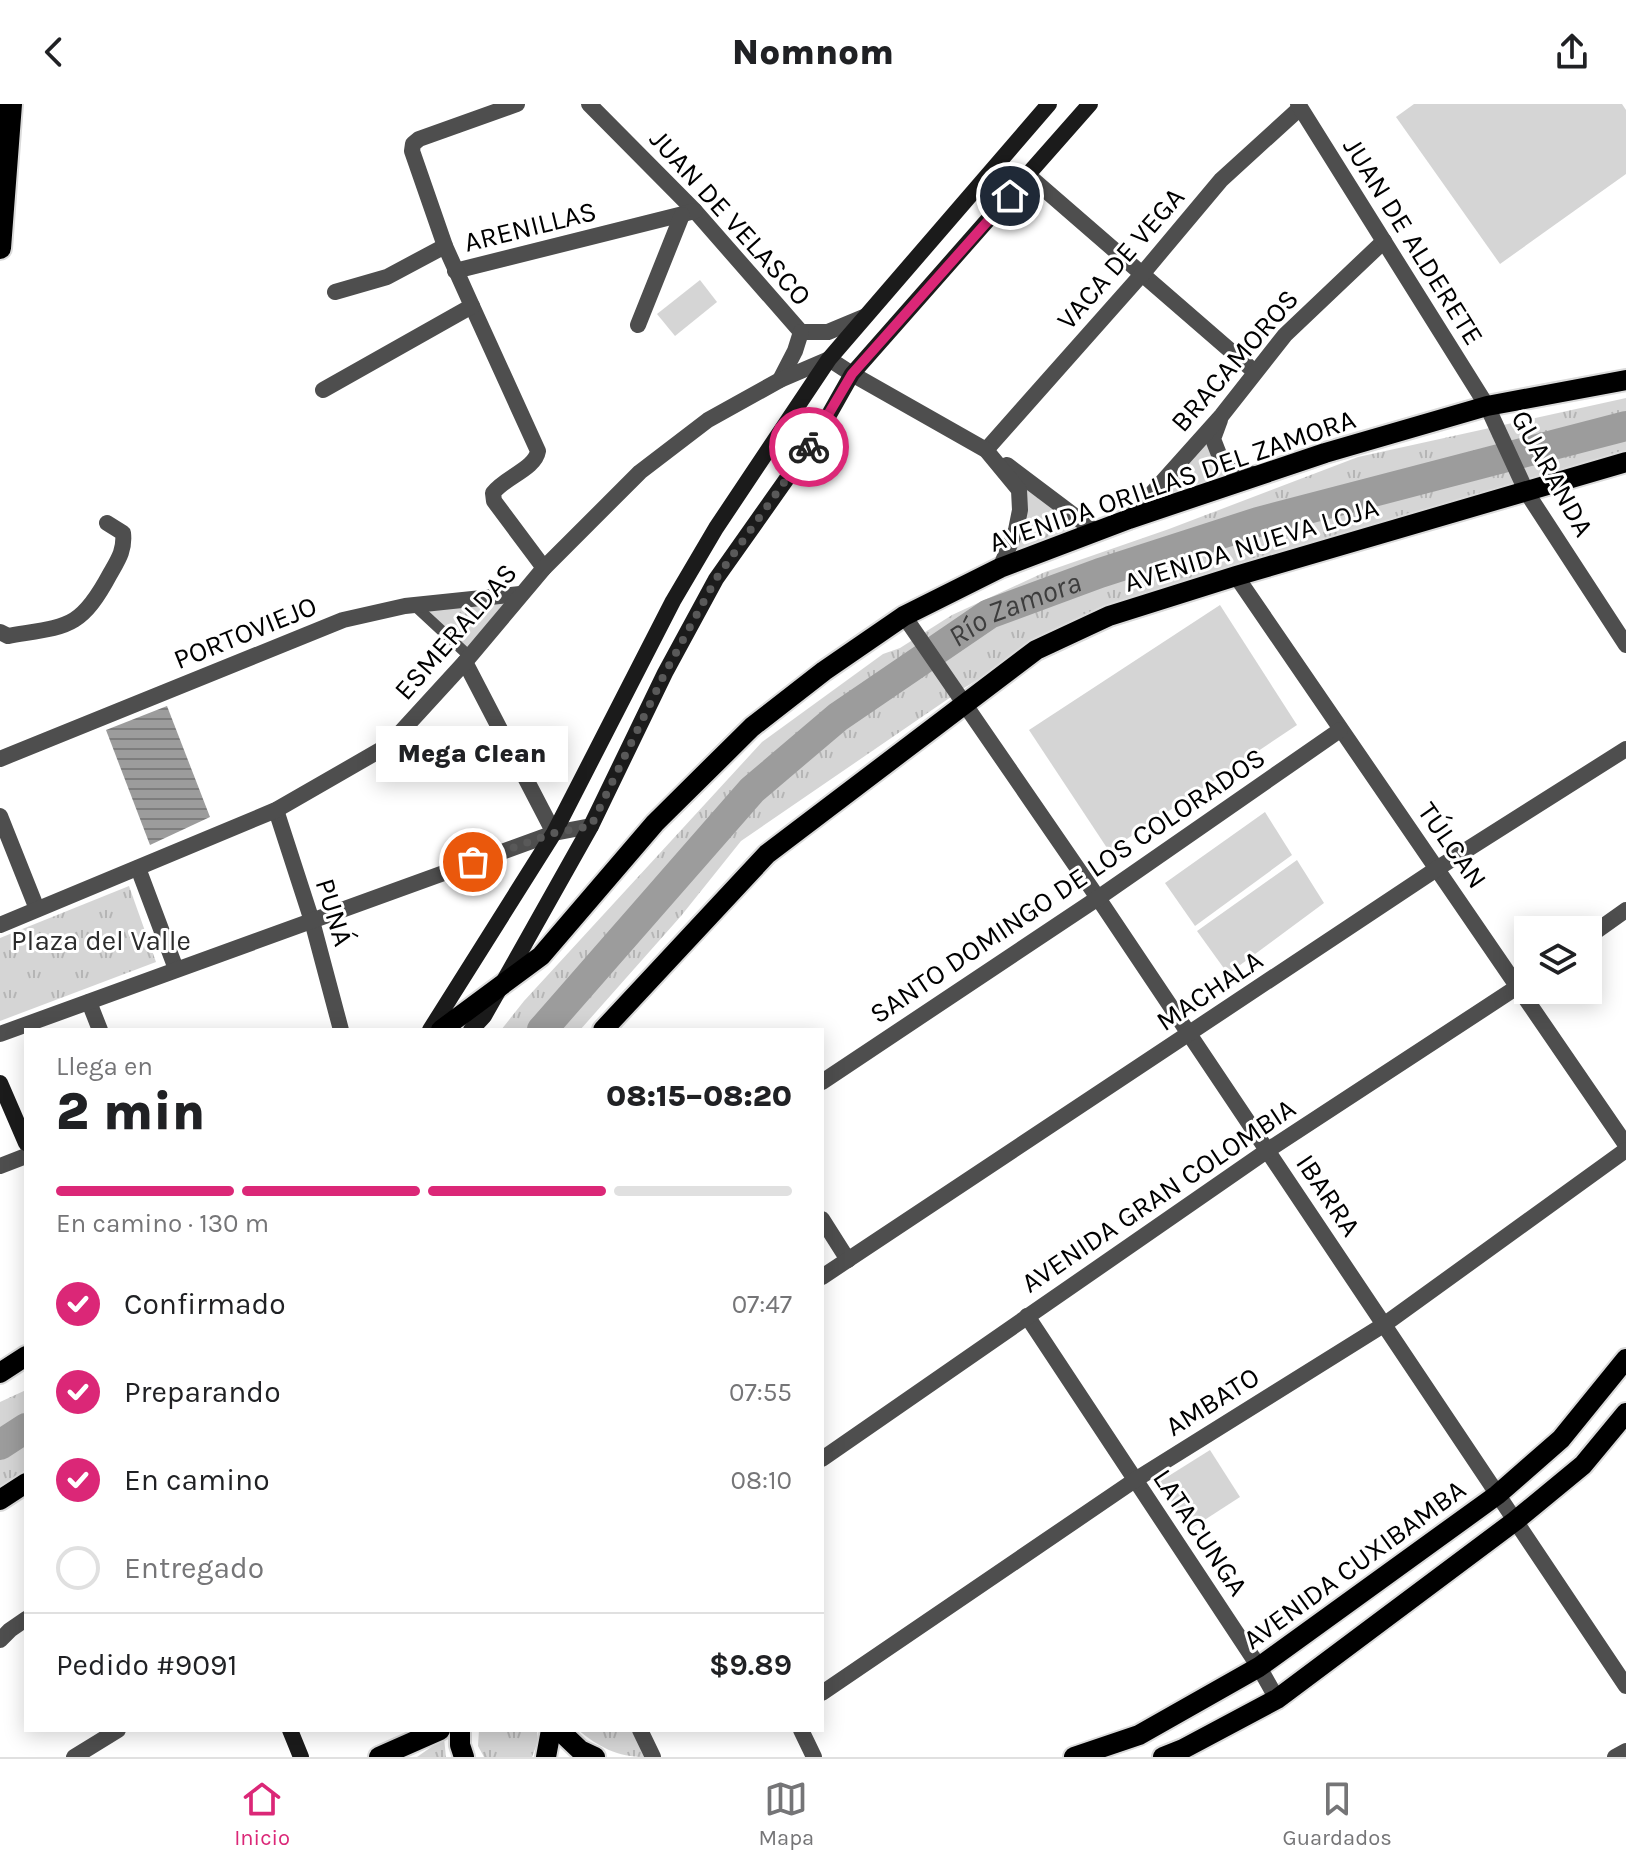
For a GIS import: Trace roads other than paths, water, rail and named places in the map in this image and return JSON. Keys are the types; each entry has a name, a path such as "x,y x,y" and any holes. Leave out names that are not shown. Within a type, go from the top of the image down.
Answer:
{"highway":[{"path":"0,248 11,104"}],"main road":[{"path":"431,1028 554,833 673,601 716,528 829,359 1049,104"},
{"path":"501,986 591,826 665,673 716,579 817,436 852,374 1090,104"},
{"name":"AVENIDA ORILLAS DEL ZAMORA","path":"444,1028 541,956 655,823 752,727 824,671 1000,568 1129,519 1325,453 1487,406 1626,380"},
{"name":"AVENIDA NUEVA LOJA","path":"605,1028 767,854 959,698 1036,650 1109,616 1626,462"},
{"name":"AVENIDA ORILLAS DEL ZAMORA","path":"473,1028 484,1016 501,986"},
{"path":"0,1083 24,1138"},
{"path":"0,1373 24,1357"},
{"name":"AVENIDA CUXIBAMBA","path":"1074,1757 1139,1735 1259,1667 1497,1495 1561,1439 1626,1359"},
{"path":"1163,1757 1277,1699 1515,1521 1583,1465 1626,1413"},
{"path":"0,1500 24,1484"},
{"path":"291,1732 301,1757"},
{"path":"379,1757 435,1732"},
{"path":"460,1732 464,1757"},
{"path":"546,1757 551,1732"},
{"path":"561,1732 580,1750 595,1757"}],"street":[{"path":"455,271 412,151 413,144 419,139 517,104"},
{"name":"JUAN DE VELASCO","path":"589,104 801,332 828,332 864,317"},
{"name":"JUAN DE ALDERETE","path":"1299,106 1487,406"},
{"name":"VACA DE VEGA","path":"986,450 1221,180 1299,106"},
{"path":"1029,176 1255,372"},
{"path":"638,325 689,213"},
{"name":"ARENILLAS","path":"544,568 494,501 493,493 498,486 537,459 538,451 455,271 689,213"},
{"name":"BRACAMOROS","path":"1129,519 1222,415 1285,335 1384,241"},
{"path":"335,292 387,277 445,246"},
{"path":"323,390 472,306"},
{"name":"JUAN DE VELASCO","path":"780,380 801,332"},
{"path":"829,359 986,450 1096,532"},
{"name":"ESMERALDAS","path":"0,925 276,810 389,745 467,659 520,594 640,472 708,420 780,380 829,359"},
{"name":"GUARANDA","path":"1487,406 1527,493 1626,645"},
{"path":"1222,415 1213,439 1220,457 1235,473 1265,475"},
{"path":"986,450 1019,490 1020,510 1016,530 1000,568"},
{"path":"0,632 8,636 63,627 79,619 95,601 125,547 123,533 107,523"},
{"name":"TÚLCAN","path":"1236,576 1340,730 1514,972"},
{"name":"PORTOVIEJO","path":"0,759 343,620 414,605 520,594"},
{"path":"414,605 467,659 554,833"},
{"name":"IBARRA","path":"908,623 1098,898 1626,1686"},
{"name":"SANTO DOMINGO DE LOS COLORADOS","path":"824,1081 1098,898 1340,730"},
{"name":"MACHALA","path":"824,1276 1438,868 1626,749"},
{"name":"PUNÁ","path":"276,810 312,921 340,1028"},
{"path":"0,816 37,909"},
{"path":"0,1034 554,833 591,826"},
{"path":"138,868 176,969"},
{"path":"1602,927 1626,910"},
{"name":"AVENIDA GRAN COLOMBIA","path":"824,1458 1268,1150 1514,990"},
{"path":"89,1002 99,1028"},
{"name":"TÚLCAN","path":"1536,1004 1626,1147"},
{"name":"AMBATO","path":"824,1692 1135,1480 1385,1324 1626,1147"},
{"path":"0,1166 24,1157"},
{"path":"824,1222 848,1260"},
{"name":"LATACUNGA","path":"1027,1316 1259,1667 1277,1699"},
{"path":"0,1640 24,1620"},
{"path":"74,1757 115,1732"},
{"path":"641,1732 653,1757"},
{"path":"802,1732 814,1757"},
{"path":"1615,1757 1626,1751"}],"waterway":[{"name":"Río Zamora","path":"544,1028 752,790 838,717 989,614 1100,573 1258,522 1626,426"},
{"name":"Río Zamora","path":"0,1445 24,1429"}],"place":[{"name":"Mega Clean","path":"473,862"}],"park label":[{"name":"Plaza del Valle","path":"101,940"}]}
